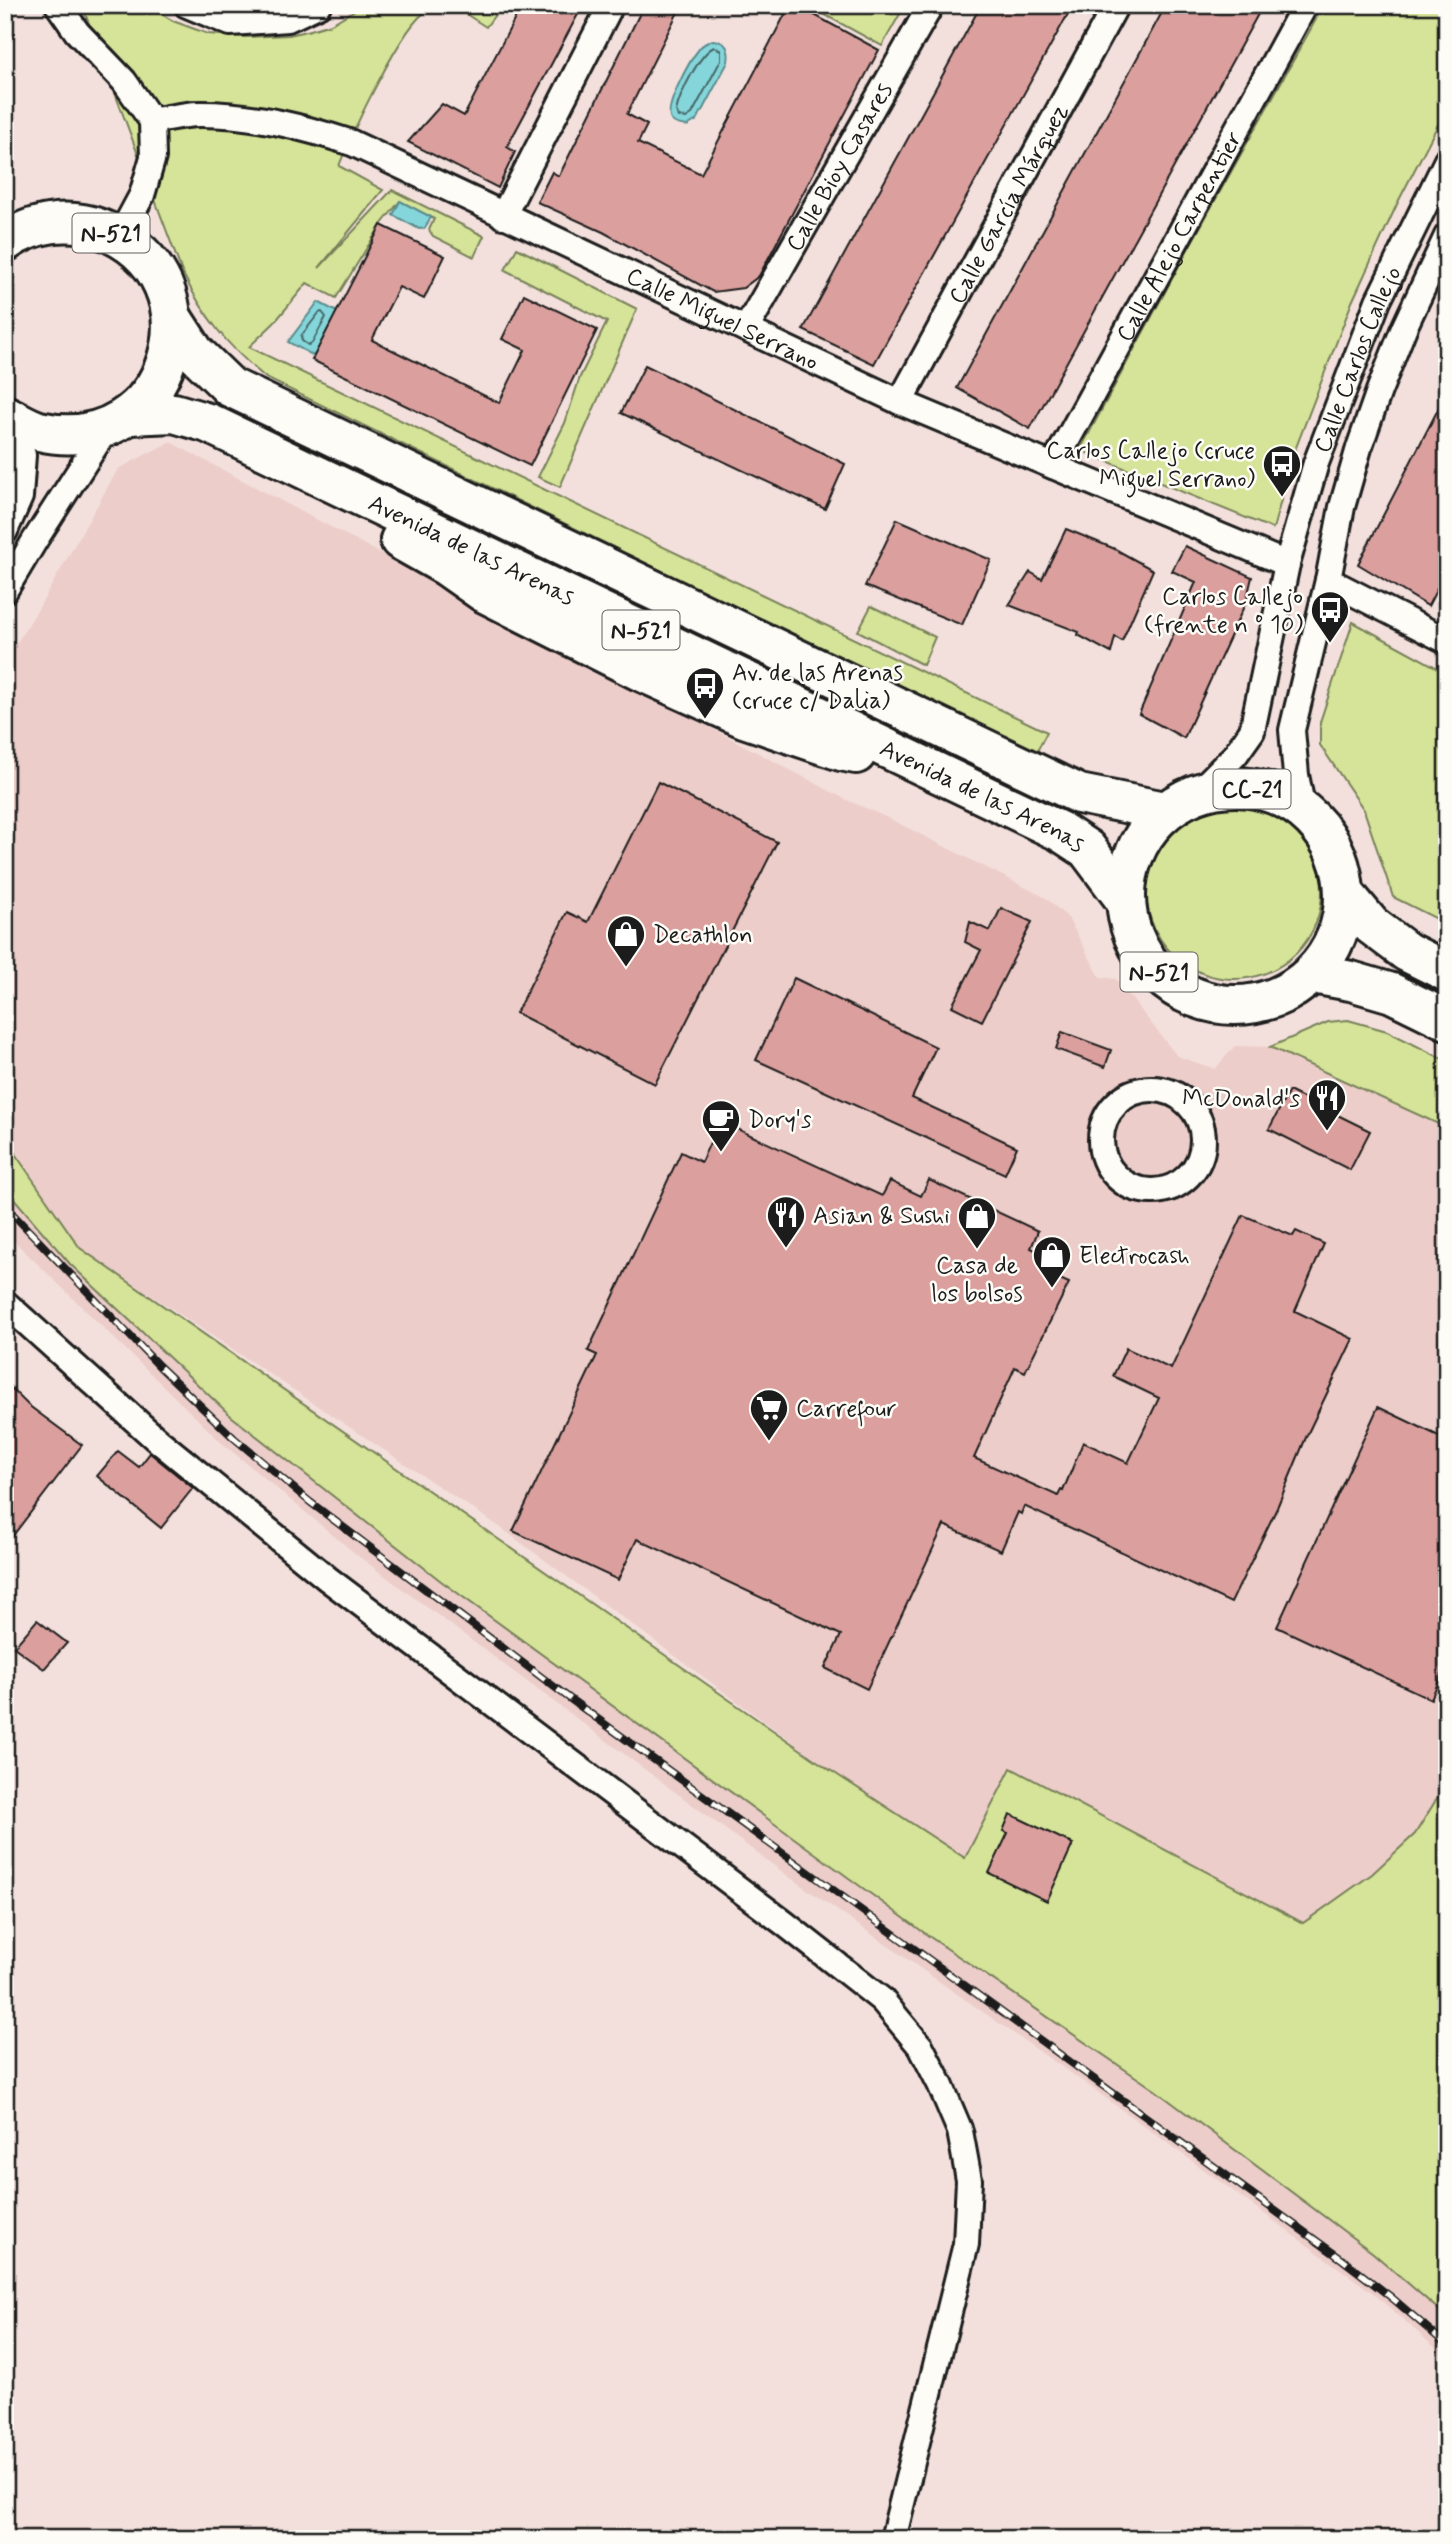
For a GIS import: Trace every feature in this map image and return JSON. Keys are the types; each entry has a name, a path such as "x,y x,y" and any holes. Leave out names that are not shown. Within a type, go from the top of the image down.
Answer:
{"highway":[{"name":"N-521","path":"5,242 19,232 54,222 86,223 120,236 149,260 163,283 173,319 169,356 155,388 119,420 72,435 37,430 5,416"},
{"name":"Avenida de las Arenas","path":"173,319 195,354 230,387 1079,794 1165,811"},
{"name":"Avenida de las Arenas","path":"119,420 174,413 208,423 345,488 1061,832 1087,849 1126,901"},
{"name":"CC-21","path":"1198,792 1234,786 1270,792 1303,810"},
{"name":"N-521","path":"1198,792 1165,811 1143,837 1129,867 1126,901 1132,931 1146,959 1167,981 1197,998 1230,1005 1260,1003 1288,992 1312,974 1330,950 1341,923 1345,894 1339,862 1325,833 1303,810"},
{"name":"N-521","path":"1345,894 1371,925 1407,952 1447,972"},
{"path":"1312,974 1351,981 1392,993 1447,1020"}],"street":[{"path":"58,5 77,32 124,81 152,121 153,157 142,195 120,236"},
{"path":"187,5 230,23 288,19 318,5"},
{"path":"503,216 611,5"},
{"name":"Calle Bioy Casares","path":"746,328 931,5"},
{"name":"Calle García Márquez","path":"900,402 1116,5"},
{"name":"Calle Alejo Carpentier","path":"1053,466 1305,5"},
{"name":"Calle Miguel Serrano","path":"152,121 200,114 258,119 302,127 352,143 900,402 1287,564"},
{"name":"Calle Carlos Callejo","path":"1198,792 1235,755 1252,731 1287,564 1316,463 1378,301 1447,160"},
{"name":"Calle Carlos Callejo","path":"1303,810 1296,775 1293,730 1342,507 1359,448 1404,328 1447,236"},
{"path":"5,416 23,455 20,497 5,531"},
{"path":"5,590 34,540 119,420"},
{"path":"1328,580 1447,641"},
{"path":"1158,1089 1178,1096 1194,1110 1203,1137 1202,1152 1198,1165 1185,1180 1166,1190 1145,1191 1118,1179 1108,1168 1102,1154 1102,1126 1117,1103 1132,1093 1158,1089"},
{"path":"5,1303 155,1438 327,1578 774,1915 882,2000 921,2047 960,2131 969,2180 965,2244 893,2539"}],"shaded area":[{"path":"170,442 847,800 1046,898 1068,918 1100,977 1116,979 1177,1056 1215,1069 1235,1046 1270,1047 1447,1128 1447,1782 1415,1834 1372,1874 1303,1923 1011,1768 966,1858 830,1770 497,1525 80,1248 5,1135 5,661 37,611 118,469"},
{"path":"5,1188 70,1264 231,1416 441,1581 930,1937 1155,2090 1373,2253 1447,2317 1447,2358 1373,2293 1092,2088 788,1876 357,1555 222,1443 12,1239 5,1231"}],"green space":[{"path":"82,5 126,5 137,13 150,7 173,21 208,34 245,37 289,35 307,31 331,24 363,5 443,5 428,10 417,19 392,57 354,131 339,166 383,190 319,268 392,190 484,236 474,257 433,236 429,230 434,219 400,201 381,225 336,298 307,283 274,323 249,347 1047,732 1036,753 266,378 218,330 182,272"},
{"path":"452,5 502,5 486,27"},
{"path":"807,5 905,5 882,46"},
{"path":"1324,5 1447,5 1447,107 1398,202 1352,302 1295,450 1273,529 1080,450"},
{"path":"517,248 637,309 560,487 538,477 565,423 580,377 607,322 505,270"},
{"path":"871,606 935,637 923,665 858,631"},
{"path":"1353,622 1447,673 1447,924 1393,897 1364,810 1320,745 1320,722"},
{"path":"1234,803 1268,810 1296,829 1315,857 1322,891 1315,925 1296,953 1268,972 1234,979 1200,972 1172,953 1153,925 1146,891 1153,857 1172,829 1200,810"},
{"path":"1348,1020 1387,1031 1447,1061 1447,1128 1270,1047 1328,1022"},
{"path":"5,1139 80,1248 830,1770 965,1858 1011,1768 1303,1923 1372,1874 1415,1834 1447,1782 1447,2317 1373,2253 1155,2090 930,1937 441,1581 231,1416 70,1264 5,1188"}],"water":[{"path":"713,40 722,42 726,47 728,62 697,120 687,126 677,124 671,120 670,114 679,84 700,47"},
{"path":"400,201 431,217 425,228 419,229 393,215"},
{"path":"318,302 337,312 314,356 288,342"}],"building":[{"path":"522,5 583,5 507,147 515,152 498,188 408,142 442,104 464,116"},
{"path":"644,5 665,5 678,12 627,114 647,125 638,143 701,174 790,5 796,5 879,50 759,276 743,288 713,292 603,232 537,202 552,172 559,176"},
{"path":"981,5 1073,5 874,364 803,330"},
{"path":"1166,5 1263,5 1030,429 957,388"},
{"path":"381,225 445,256 424,299 399,287 372,340 499,403 525,350 502,339 524,294 597,330 530,466 312,360"},
{"path":"645,365 845,464 825,509 621,413"},
{"path":"1447,392 1447,569 1428,606 1358,564"},
{"path":"897,519 991,560 962,625 865,586"},
{"path":"1066,529 1115,549 1153,570 1122,641 1115,637 1111,653 1078,635 1079,632 1009,605 1030,572 1042,579"},
{"path":"1185,546 1252,577 1246,602 1184,738 1139,714 1196,582 1172,571"},
{"name":"Decathlon","path":"658,782 777,842 655,1084 516,1013 567,912 588,922"},
{"path":"1001,908 1032,922 982,1021 952,1006 981,950 965,942 970,922 990,931"},
{"path":"794,978 936,1047 912,1098 1017,1147 1005,1174 756,1060"},
{"path":"1062,1032 1111,1050 1105,1067 1056,1049"},
{"path":"1289,1091 1370,1131 1350,1170 1269,1129"},
{"name":"Carrefour","path":"720,1121 882,1196 890,1181 921,1196 929,1180 1038,1231 1031,1248 1048,1256 1041,1271 1069,1283 1025,1372 1015,1367 974,1458 1058,1496 1061,1490 1063,1491 1083,1442 1128,1463 1159,1398 1113,1376 1126,1348 1171,1369 1243,1215 1293,1236 1296,1231 1324,1244 1295,1311 1353,1339 1231,1603 1024,1506 1021,1514 1018,1512 1001,1551 944,1525 867,1689 825,1668 841,1635 637,1539 618,1580 513,1531 597,1355 588,1351 681,1152 701,1162"},
{"path":"5,1382 28,1405 82,1445 5,1546"},
{"path":"1378,1407 1447,1440 1447,1662 1431,1699 1277,1627"},
{"path":"118,1451 139,1467 150,1453 193,1488 161,1528 97,1476"},
{"path":"37,1620 67,1643 44,1669 14,1647"},
{"path":"1010,1814 1073,1844 1047,1901 989,1873 1008,1833 1003,1831"}],"railway":[{"path":"5,1206 159,1366 234,1438 310,1502 573,1701 1343,2260 1447,2345"}],"place":[{"name":"Carlos Callejo (cruce Miguel Serrano)","path":"1282,498"},
{"name":"Carlos Callejo (frente n º 10)","path":"1330,644"},
{"name":"Av. de las Arenas (cruce c/ Dalia)","path":"705,720"},
{"name":"Decathlon","path":"626,968"},
{"name":"McDonald's","path":"1327,1132"},
{"name":"Dory's","path":"721,1153"},
{"name":"Asian & Sushi","path":"786,1249"},
{"name":"Casa de los bolsos","path":"977,1250"},
{"name":"Electrocash","path":"1052,1289"},
{"name":"Carrefour","path":"769,1442"}]}
